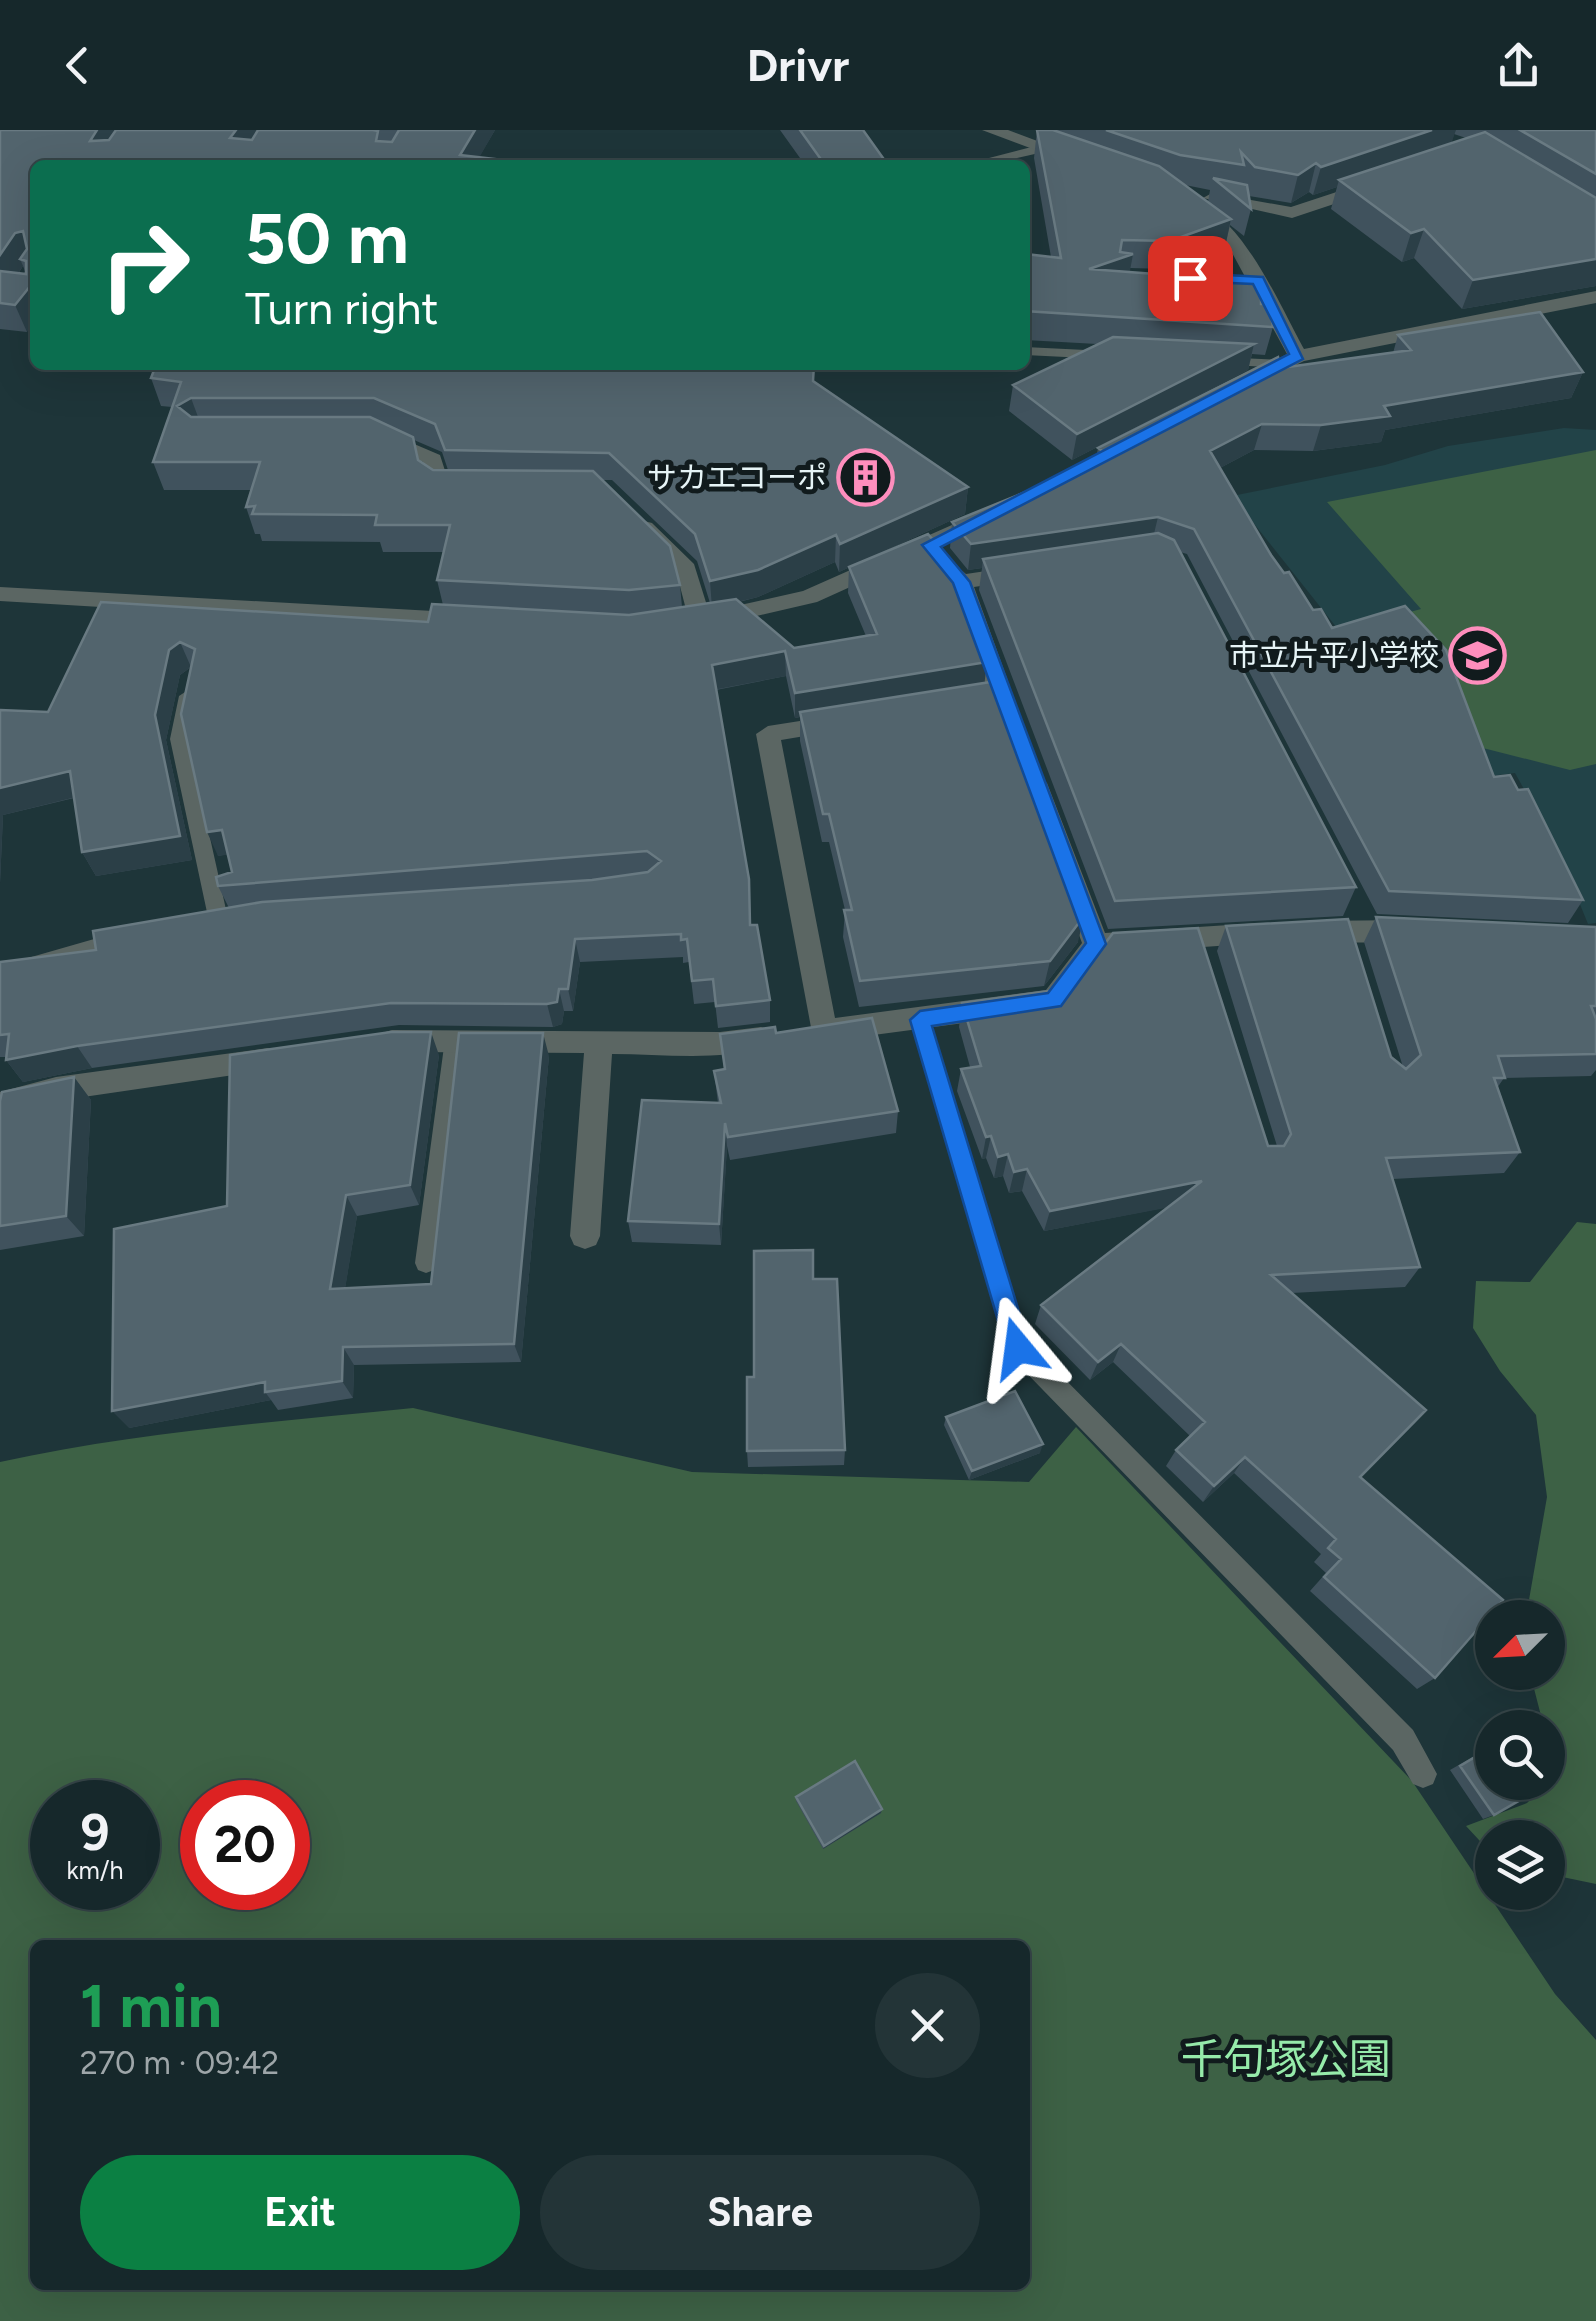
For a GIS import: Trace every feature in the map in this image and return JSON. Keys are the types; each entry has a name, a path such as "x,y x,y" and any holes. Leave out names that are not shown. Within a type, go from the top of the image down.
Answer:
{"street":[{"path":"991,130 1093,164"},
{"path":"1291,360 1258,280 1231,235 1176,194 1292,213 1384,182"},
{"path":"1231,391 1291,360 1596,297"},
{"path":"361,435 380,434 433,459 440,487 479,487"},
{"path":"631,516 686,569 691,622 809,597 931,545 1142,436"},
{"path":"931,545 961,582 991,698 1025,758 1096,944"},
{"path":"961,582 1038,570"},
{"path":"0,594 499,622"},
{"path":"823,1030 768,734 865,718"},
{"path":"1096,944 1202,946 1356,929 1447,932"},
{"path":"362,1045 454,1039 720,1043 920,1020 1054,1000 1096,944"},
{"path":"584,1236 599,1041"},
{"path":"0,1104 56,1089 304,1053"}],"lane":[{"path":"991,160 1042,148"},
{"path":"1161,277 1258,280"},
{"path":"1030,351 1124,356"},
{"path":"1204,360 1291,360"},
{"path":"180,930 228,921 179,739 192,676"},
{"path":"0,974 101,943 140,936"},
{"path":"920,1020 1018,1348 1403,1740 1423,1774"},
{"path":"426,1264 454,1039"}],"shaded area":[{"name":"市立片平小学校","path":"1564,428 1596,430 1596,923 1588,924 1557,848 1515,773 1440,782 1384,687 1232,496 1385,465 1448,446"}],"green space":[{"path":"1596,450 1596,764 1570,770 1479,747 1399,615 1421,609 1327,502"},
{"path":"1577,1222 1596,1224 1596,1884 1565,1878 1565,1820 1482,1820 1530,1800 1565,1800 1565,1710 1540,1710 1534,1690 1565,1690 1565,1600 1529,1600 1547,1497 1536,1415 1500,1371 1473,1328 1476,1281 1530,1282"},
{"name":"千句塚公園","path":"413,1408 692,1472 1029,1482 1076,1427 1412,1781 1475,1875 1475,1910 1499,1910 1555,1994 1596,2040 1596,2321 0,2321 0,1462 154,1435"}],"building":[{"path":"0,130 97,130 90,141 109,140 116,130 236,130 230,138 252,140 258,130 373,130 378,131 376,141 392,142 399,130 475,130 460,155 503,160 30,160 30,286 15,305 0,303 0,271 26,274 26,261 20,259 27,249 23,231 15,233 0,255"},
{"path":"800,130 863,130 884,160 821,160"},
{"path":"1037,130 1053,130 1159,166 1231,219 1170,241 1122,240 1120,252 1133,254 1089,269 1261,282 1261,304 1269,304 1273,327 1030,311 1030,255 1061,258"},
{"path":"1106,130 1432,130 1321,167 1316,163 1298,175 1255,167 1241,152 1244,165 1180,155"},
{"path":"1520,130 1596,130 1596,174"},
{"path":"1485,132 1596,198 1596,259 1473,280 1424,229 1411,233 1339,180"},
{"path":"1213,178 1247,185 1251,209"},
{"path":"1540,312 1583,372 1384,406 1390,416 1321,425 1262,424 1210,451 1271,555 1284,573 1289,572 1313,610 1321,609 1332,628 1405,606 1446,650 1494,777 1510,775 1518,790 1528,789 1583,900 1389,891 1194,529 1158,517 971,544 952,522 1111,457 1098,448 1278,357 1280,368 1411,350 1398,335"},
{"path":"1113,337 1254,344 1077,434 1013,385"},
{"path":"154,370 814,370 813,381 968,487 840,544 836,535 758,570 710,581 695,534 609,453 445,450 435,424 374,398 191,398 177,406 191,417 370,417 413,437 418,460 433,470 593,471 670,546 680,585 629,590 437,580 450,525 375,525 377,515 252,514 255,506 246,507 260,462 153,462 181,382 151,378"},
{"path":"1158,533 1174,540 1356,887 1115,901 983,559"},
{"path":"928,534 950,560 987,662 795,693 785,651 712,665 749,879 750,925 757,925 770,1000 716,1006 713,979 692,981 687,939 681,940 681,934 575,939 568,989 559,989 557,1002 391,1003 77,1046 6,1060 9,1034 0,1035 0,962 96,950 93,931 262,902 592,880 648,872 661,861 647,851 218,886 216,877 232,872 222,830 207,832 181,714 195,649 180,642 169,650 155,715 180,836 82,852 70,771 0,788 0,710 48,712 101,602 428,622 432,604 629,615 736,599 794,648 877,634 849,567"},
{"path":"997,681 1084,916 1050,961 860,981 844,910 852,910 829,814 823,814 800,712"},
{"path":"1376,917 1596,927 1596,1006 1591,1006 1596,1019 1596,1054 1498,1056 1505,1078 1494,1078 1520,1152 1386,1158 1420,1267 1271,1275 1426,1410 1360,1477 1503,1600 1475,1600 1475,1632 1435,1678 1324,1577 1341,1559 1328,1548 1336,1539 1245,1457 1214,1486 1176,1450 1205,1422 1121,1344 1098,1362 1041,1305 1202,1181 1050,1211 1027,1169 1014,1172 1008,1154 998,1157 991,1136 986,1137 961,1069 981,1066 962,1003 1071,988 1113,933 1198,928 1268,1146 1284,1146 1291,1134 1226,926 1348,919 1391,1057 1406,1069 1421,1055"},
{"path":"872,1018 898,1111 728,1137 725,1123 719,1224 628,1221 642,1100 721,1103 714,1071 725,1069 720,1034 775,1027 776,1033"},
{"path":"391,1032 431,1032 410,1185 346,1195 330,1289 431,1284 459,1033 543,1033 514,1344 343,1347 342,1381 265,1392 265,1382 112,1411 114,1229 227,1206 230,1055"},
{"path":"74,1077 66,1216 0,1226 2,1092"},
{"path":"813,1250 813,1279 837,1279 845,1450 747,1451 747,1377 754,1377 754,1251"},
{"path":"1015,1391 1043,1444 972,1471 946,1417"},
{"path":"1475,1757 1475,1788 1460,1766"},
{"path":"855,1761 882,1809 824,1846 796,1797"},
{"path":"1484,1800 1520,1800 1494,1815"}],"place":[{"name":"サカエコーポ","path":"866,477"},
{"name":"市立片平小学校","path":"1478,655"}],"route":[{"path":"1018,1348 920,1020 1054,1000 1096,944 961,582 931,545 1298,356 1258,280 1190,278"}]}
